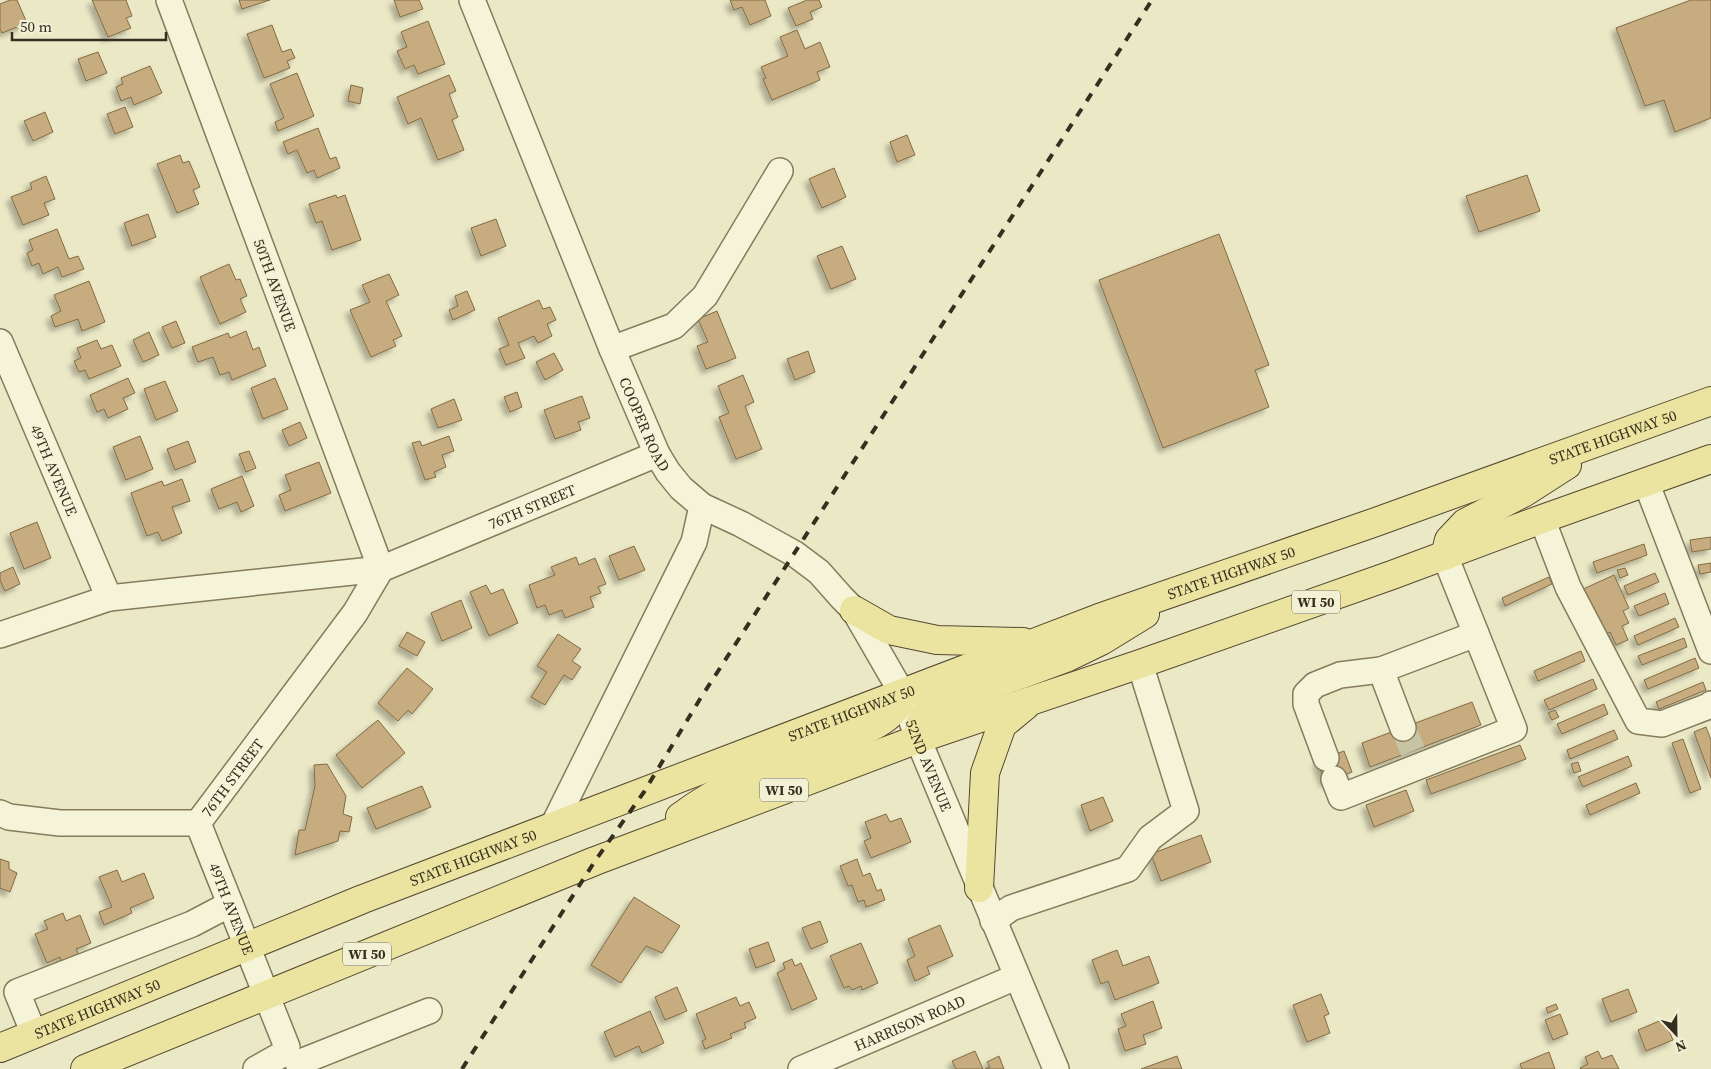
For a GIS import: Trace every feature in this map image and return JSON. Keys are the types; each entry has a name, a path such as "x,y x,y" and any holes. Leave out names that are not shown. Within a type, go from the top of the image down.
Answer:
{"main road":[{"name":"STATE HIGHWAY 50","path":"0,1048 363,900 902,693 1191,586 1373,523 1711,401"},
{"path":"1445,556 1449,540 1465,523 1525,492 1615,436"},
{"name":"WI 50","path":"85,1069 595,861 918,739 1140,664 1711,459"},
{"path":"918,739 919,724 922,716 930,708 1068,657 1101,641 1191,586"},
{"path":"854,610 889,630 937,640 1037,642"},
{"path":"649,840 693,807 722,790 763,770 876,725 900,704 902,693"},
{"path":"979,888 985,773 1002,725 1032,700"}],"street":[{"name":"50TH AVENUE","path":"169,0 381,569"},
{"name":"COOPER ROAD","path":"472,0 656,454 677,483 702,506"},
{"path":"612,349 674,326 705,296 780,170"},
{"name":"49TH AVENUE","path":"0,342 109,598"},
{"name":"76TH STREET","path":"0,635 109,598 381,569 656,454"},
{"path":"1646,482 1711,651"},
{"path":"552,828 694,542 702,506"},
{"name":"52ND AVENUE","path":"702,506 741,524 795,554 819,572 854,610 902,693 918,739 979,888 1056,1069"},
{"path":"1542,519 1568,587 1638,721 1662,724 1711,704"},
{"path":"1445,556 1514,729 1416,758 1334,778 1306,704 1306,694 1315,685 1340,675 1381,670 1476,634"},
{"name":"76TH STREET","path":"0,813 9,817 60,823 198,823 355,613 381,569"},
{"path":"993,921 1011,908 1128,869 1150,838 1186,811 1140,664"},
{"path":"1381,670 1403,728"},
{"name":"49TH AVENUE","path":"198,823 266,995 295,1060"},
{"path":"34,1034 18,992 192,924 230,904"},
{"name":"HARRISON ROAD","path":"801,1069 1016,977"},
{"path":"256,1069 281,1055 295,1060 429,1011"}],"building":[{"path":"10,0 17,0 27,23 2,33 0,29 0,4"},
{"path":"92,0 126,0 132,16 126,18 131,28 108,37"},
{"path":"239,0 270,0 242,9"},
{"path":"394,0 419,0 423,9 400,17"},
{"path":"730,0 765,0 771,16 750,25 742,7 734,10"},
{"path":"807,0 819,0 822,7 810,12 813,19 796,26 788,8"},
{"path":"1691,0 1711,0 1711,118 1675,132 1664,100 1645,106 1616,28"},
{"path":"428,21 445,64 418,74 414,65 405,69 397,51 407,47 401,32"},
{"path":"272,25 282,52 291,49 295,58 287,61 290,68 264,78 247,34"},
{"path":"797,30 805,49 820,42 830,67 817,72 820,80 772,100 763,79 766,78 761,67 788,56 780,37"},
{"path":"98,52 107,73 86,81 78,59"},
{"path":"150,66 162,93 134,105 131,97 121,101 116,87 123,84 121,78"},
{"path":"297,73 314,116 278,131 275,122 284,118 270,84"},
{"path":"449,75 456,91 449,94 458,117 452,120 464,150 438,160 421,118 408,124 397,97"},
{"path":"351,85 363,88 360,104 348,101"},
{"path":"125,107 133,127 115,134 107,114"},
{"path":"45,112 53,132 33,141 24,121"},
{"path":"318,128 330,159 336,157 340,168 317,178 314,170 307,173 297,150 288,154 283,142"},
{"path":"907,135 915,155 897,162 890,142"},
{"path":"180,155 183,163 189,161 200,187 193,190 199,204 177,213 157,164"},
{"path":"834,168 846,197 822,208 809,179"},
{"path":"1527,175 1540,211 1479,232 1466,196"},
{"path":"46,176 55,199 44,203 49,215 23,225 11,197 32,189 30,183"},
{"path":"336,195 337,198 345,195 361,240 332,250 322,221 316,223 309,204"},
{"path":"148,214 156,237 132,246 124,223"},
{"path":"496,219 506,246 481,256 471,228"},
{"path":"57,229 69,259 78,256 84,269 62,277 58,267 43,274 39,263 32,266 27,253 33,250 29,240"},
{"path":"1219,234 1269,365 1255,370 1269,407 1163,448 1099,280"},
{"path":"842,246 856,279 831,289 817,256"},
{"path":"229,264 236,280 240,279 247,296 240,299 246,312 220,324 200,277"},
{"path":"389,274 399,295 386,301 402,336 393,340 396,346 371,357 350,310 370,302 362,285"},
{"path":"89,281 105,322 82,331 78,319 55,327 51,316 61,311 54,295"},
{"path":"467,291 475,310 453,320 449,310 458,306 455,296"},
{"path":"539,300 543,309 550,307 556,320 547,324 552,336 538,343 534,336 518,343 525,358 506,365 499,349 509,345 498,318"},
{"path":"717,311 736,358 706,369 697,346 708,342 698,319"},
{"path":"176,321 185,343 172,348 162,327"},
{"path":"246,331 253,350 259,347 266,366 232,380 229,372 220,375 213,357 198,362 192,347 228,333 230,338"},
{"path":"149,332 159,355 143,362 133,340"},
{"path":"97,340 101,349 112,345 121,366 89,379 85,370 79,372 74,361 81,358 77,348"},
{"path":"808,351 815,372 795,380 787,359"},
{"path":"554,353 563,370 545,380 536,362"},
{"path":"743,375 754,402 745,406 762,449 736,459 719,417 729,413 718,386"},
{"path":"128,378 135,393 123,398 128,409 108,418 104,409 97,412 90,395"},
{"path":"275,378 288,409 263,419 251,388"},
{"path":"165,381 178,411 156,420 144,389"},
{"path":"517,392 522,407 510,412 504,397"},
{"path":"582,396 590,418 578,422 581,430 555,439 544,410"},
{"path":"454,399 462,420 438,428 431,409"},
{"path":"300,422 307,438 289,446 282,430"},
{"path":"140,436 153,469 126,480 113,447"},
{"path":"449,436 454,451 442,455 446,467 434,472 436,477 425,480 412,443 420,441 422,446"},
{"path":"188,441 196,462 175,470 167,449"},
{"path":"249,451 256,468 246,472 239,454"},
{"path":"319,462 331,493 285,511 279,495 291,490 285,475"},
{"path":"242,476 254,506 241,512 237,502 219,509 211,489"},
{"path":"182,479 190,501 172,507 182,533 162,541 158,532 147,536 131,493 162,481 164,486"},
{"path":"37,522 51,558 24,569 10,533"},
{"path":"1711,537 1711,549 1692,552 1690,540"},
{"path":"1644,544 1647,555 1597,573 1593,562"},
{"path":"634,546 645,570 619,580 609,556"},
{"path":"576,557 579,565 595,558 606,584 598,587 601,593 590,597 594,607 565,618 562,610 549,615 545,605 537,608 529,585 555,575 551,567"},
{"path":"1711,563 1711,572 1700,574 1698,565"},
{"path":"13,567 20,584 5,591 0,580 0,573"},
{"path":"1625,568 1628,575 1620,578 1617,570"},
{"path":"1655,573 1659,582 1628,595 1624,586"},
{"path":"1614,575 1629,608 1623,611 1629,623 1622,626 1628,640 1616,645 1610,632 1604,635 1579,591"},
{"path":"1549,577 1552,584 1505,606 1502,598"},
{"path":"486,585 491,594 503,589 518,623 489,636 470,592"},
{"path":"1665,593 1669,604 1639,616 1634,606"},
{"path":"461,600 472,628 442,641 431,613"},
{"path":"1675,618 1679,627 1638,645 1634,636"},
{"path":"407,632 425,642 417,656 399,646"},
{"path":"558,634 581,649 572,661 581,667 572,680 564,675 545,705 531,697 547,672 537,666"},
{"path":"1684,638 1687,647 1642,665 1638,656"},
{"path":"1581,651 1585,661 1538,681 1534,671"},
{"path":"1695,658 1699,668 1648,689 1644,680"},
{"path":"407,668 433,689 412,714 408,710 398,721 378,703"},
{"path":"1593,679 1597,689 1549,710 1544,700"},
{"path":"1703,682 1706,690 1659,709 1656,702"},
{"path":"1472,702 1481,725 1370,767 1362,743"},
{"path":"1604,704 1608,714 1562,734 1557,724"},
{"path":"1555,710 1559,717 1552,720 1548,713"},
{"path":"378,720 405,753 362,788 336,755"},
{"path":"1706,727 1711,740 1711,778 1694,732"},
{"path":"1614,730 1618,739 1570,759 1567,750"},
{"path":"1683,739 1701,789 1690,793 1672,743"},
{"path":"1520,745 1526,759 1431,794 1426,780"},
{"path":"1344,751 1352,772 1325,783 1317,761"},
{"path":"1628,756 1632,766 1583,787 1578,777"},
{"path":"1578,762 1581,771 1574,773 1571,764"},
{"path":"327,764 346,796 343,814 352,817 349,832 340,831 338,841 295,855 299,830 305,830 315,786 314,765"},
{"path":"1636,783 1640,793 1590,815 1586,805"},
{"path":"422,786 431,807 376,829 367,808"},
{"path":"1406,790 1414,811 1374,827 1366,805"},
{"path":"1103,797 1113,821 1090,831 1081,805"},
{"path":"886,814 890,822 901,818 911,842 871,858 864,841 871,838 865,822"},
{"path":"1201,835 1211,862 1161,881 1151,854"},
{"path":"0,859 9,862 9,869 17,873 10,892 0,888"},
{"path":"857,859 863,876 870,873 877,891 881,889 885,900 866,907 864,900 858,902 852,885 848,886 840,866"},
{"path":"117,870 122,882 144,873 154,898 130,908 132,913 104,925 99,912 112,907 99,877"},
{"path":"634,897 680,926 662,953 646,946 621,983 591,965"},
{"path":"63,913 66,921 80,915 91,943 76,949 79,955 62,962 60,957 47,963 35,934 48,929 44,921"},
{"path":"820,921 828,942 811,949 802,928"},
{"path":"940,925 953,956 927,967 930,974 915,981 907,960 915,956 908,939"},
{"path":"768,942 775,961 756,968 749,949"},
{"path":"861,943 878,983 862,990 861,986 852,990 849,986 844,988 830,956"},
{"path":"1117,950 1123,966 1149,956 1159,983 1115,1000 1108,981 1101,984 1092,960"},
{"path":"792,959 795,966 801,963 817,999 792,1010 777,973 785,969 783,963"},
{"path":"677,987 687,1011 665,1020 655,997"},
{"path":"1628,989 1637,1012 1611,1022 1602,999"},
{"path":"1321,994 1329,1014 1324,1016 1330,1033 1307,1042 1293,1005"},
{"path":"736,997 740,1006 749,1002 756,1018 744,1023 746,1028 730,1034 732,1038 705,1049 702,1041 706,1039 696,1014"},
{"path":"1153,1001 1162,1028 1143,1035 1146,1044 1125,1051 1118,1029 1126,1026 1121,1014"},
{"path":"1556,1004 1558,1009 1548,1013 1546,1008"},
{"path":"650,1011 664,1043 642,1053 639,1046 615,1057 604,1032"},
{"path":"1560,1014 1568,1034 1553,1040 1545,1020"},
{"path":"1664,1019 1673,1040 1646,1051 1638,1030"},
{"path":"975,1051 983,1069 956,1069 952,1061"},
{"path":"1598,1051 1602,1059 1612,1055 1619,1069 1580,1068 1588,1064 1585,1057"},
{"path":"1549,1052 1555,1069 1522,1069 1520,1064"},
{"path":"999,1056 1004,1069 985,1069 990,1067 987,1062"},
{"path":"1177,1056 1182,1069 1141,1069"}],"tunnel":[{"path":"1403,728 1413,751"}],"railway":[{"path":"462,1069 595,861 644,792 700,699 1152,0"}]}
